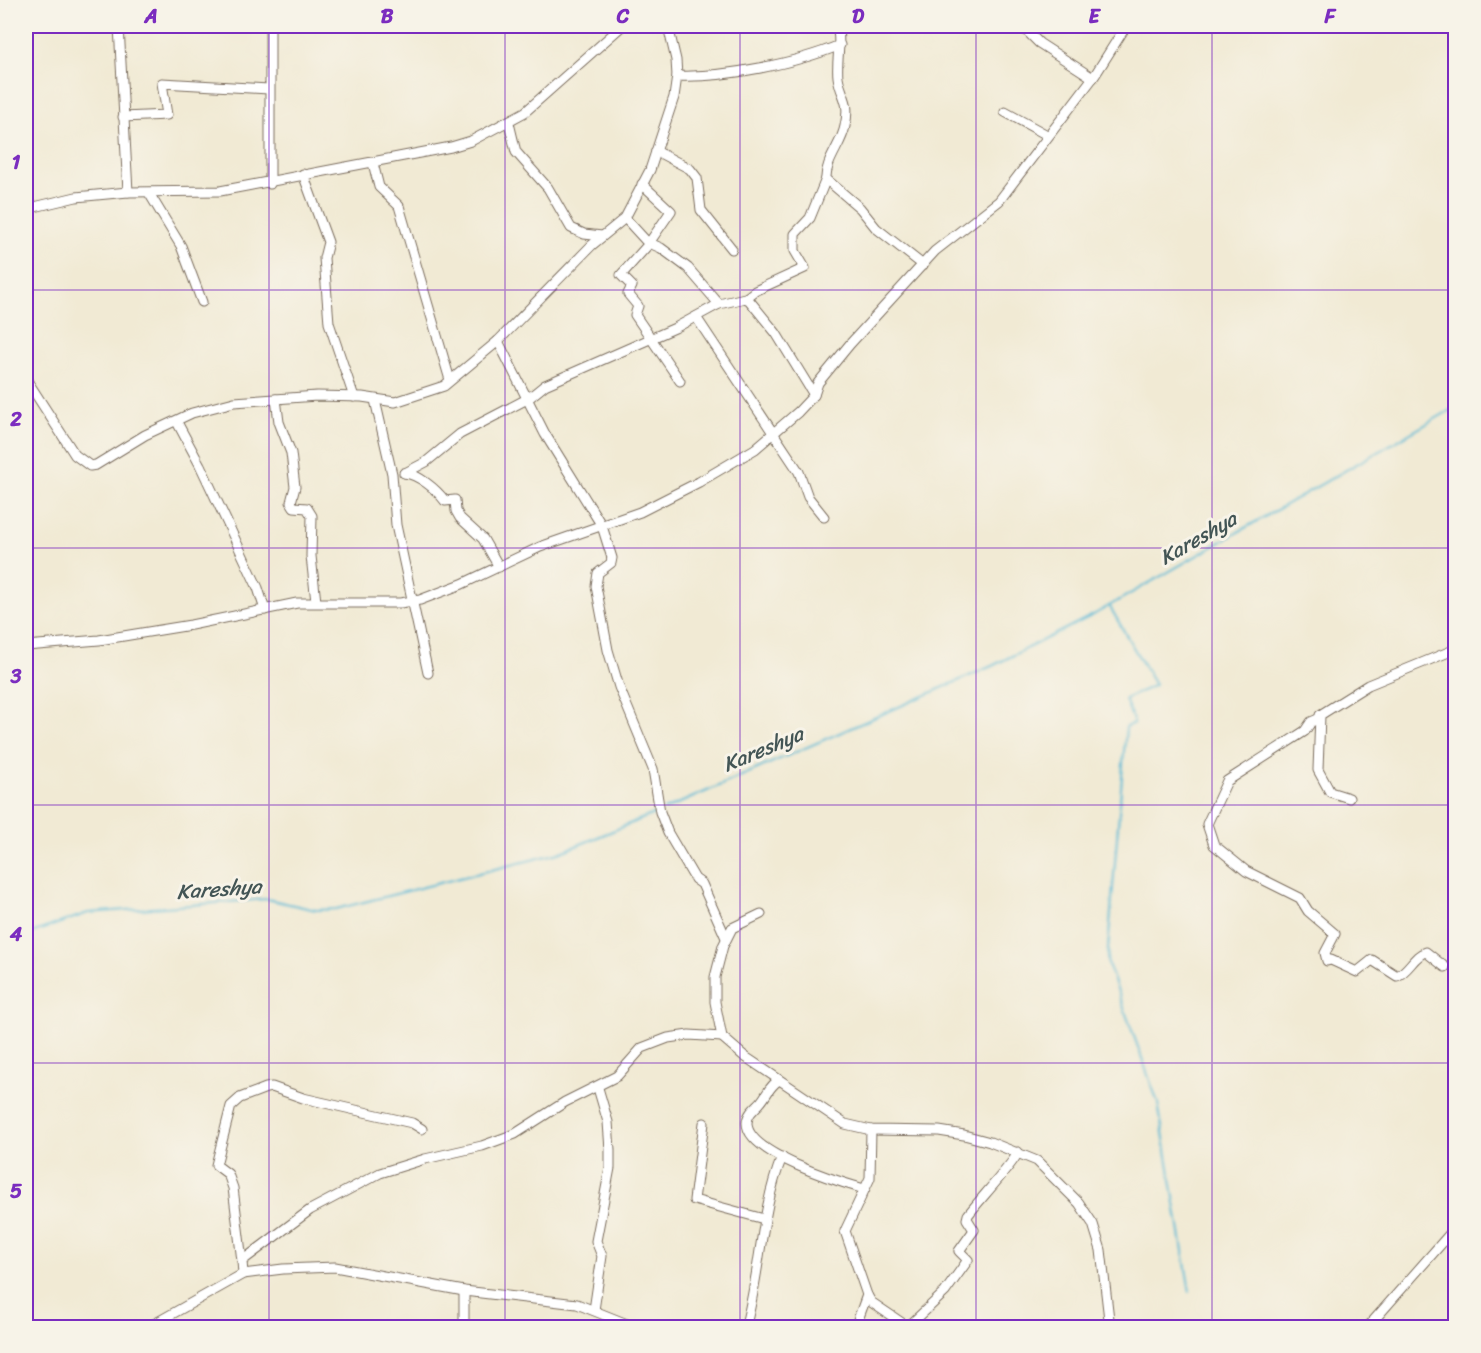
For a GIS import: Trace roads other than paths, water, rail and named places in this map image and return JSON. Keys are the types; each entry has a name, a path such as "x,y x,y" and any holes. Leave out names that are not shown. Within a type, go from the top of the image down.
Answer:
{"street":[{"path":"119,26 128,192"},
{"path":"270,26 270,184"},
{"path":"26,209 76,197 128,192 220,191 270,184 303,174 451,147 509,123 525,112 622,26"},
{"path":"26,380 75,454 90,466 96,465 145,435 192,413 234,402 354,397 395,402 444,386 498,341 602,236 625,218 656,151 677,76 668,26"},
{"path":"405,473 426,462 460,434 529,398 545,385 652,339 719,304 746,298 755,291 805,268 795,251 795,234 810,218 828,167 845,129 848,110 846,96 838,79 840,45 837,26"},
{"path":"1022,26 1039,43 1093,78"},
{"path":"26,646 99,640 316,602 412,602 462,584 540,547 640,512 699,482 755,449 814,394 818,383 850,344 923,265 955,234 999,201 1047,135 1093,78 1126,26"},
{"path":"677,76 697,77 790,62 840,45"},
{"path":"123,117 167,115 162,83 269,89"},
{"path":"1005,112 1047,135"},
{"path":"509,123 516,152 548,188 571,228 584,234 602,236"},
{"path":"656,151 690,169 697,178 701,210 732,249"},
{"path":"373,163 379,187 399,206 450,380"},
{"path":"303,174 328,242 324,267 329,323 354,397"},
{"path":"826,178 860,208 876,228 923,265"},
{"path":"642,184 671,211 621,275 632,286 628,294 638,306 635,315 680,381"},
{"path":"149,193 152,202 182,246 202,302"},
{"path":"625,218 647,242 661,248 688,268 719,304"},
{"path":"746,298 776,333 814,394"},
{"path":"696,317 799,472 808,497 824,517"},
{"path":"498,341 546,434 602,526 612,558 611,562 598,573 596,586 611,660 653,769 660,812 668,833 695,879 702,884 726,938"},
{"path":"276,399 279,422 291,453 295,487 291,502 294,507 307,508 312,516 311,556 316,602"},
{"path":"375,400 392,475 396,525 428,672"},
{"path":"177,422 201,465 258,588 265,610"},
{"path":"392,475 412,474 435,489 445,501 455,500 456,511 460,518 483,539 499,567"},
{"path":"1444,967 1426,952 1420,954 1405,971 1397,976 1372,960 1357,972 1330,960 1327,961 1324,953 1335,934 1308,911 1300,898 1246,871 1212,843 1207,821 1227,781 1305,731 1311,722 1318,719 1327,709 1368,685 1455,649"},
{"path":"1318,719 1317,763 1320,777 1333,795 1349,798"},
{"path":"761,914 732,928 726,938 715,977 717,1021 722,1037 744,1056 846,1124 871,1130 939,1131 964,1135 1018,1152 1047,1168 1087,1211 1094,1224 1101,1250 1110,1328"},
{"path":"242,1261 310,1210 380,1173 425,1158 503,1140 565,1102 598,1088 626,1069 636,1054 651,1044 689,1035 722,1037"},
{"path":"779,1080 769,1086 747,1122 749,1132 782,1157 819,1176 864,1190"},
{"path":"243,1275 233,1188 228,1174 216,1165 225,1133 227,1113 240,1098 273,1087 303,1098 412,1123 422,1129"},
{"path":"594,1310 602,1256 596,1241 610,1168 608,1122 598,1088"},
{"path":"704,1123 694,1200 764,1219"},
{"path":"871,1130 871,1173 845,1231 871,1302 905,1325 911,1324 945,1292 966,1264 968,1260 959,1251 974,1230 967,1219 968,1215 995,1180 1017,1158 1018,1152"},
{"path":"745,1328 756,1281 764,1219 782,1157"},
{"path":"1367,1328 1455,1227"},
{"path":"147,1328 243,1275 283,1269 335,1267 464,1291 554,1300 594,1310 637,1328"},
{"path":"464,1291 464,1328"},
{"path":"855,1328 867,1295"}],"waterway":[{"name":"Kareshya","path":"664,810 992,666 1095,614 1456,407"},
{"path":"1110,607 1155,685 1125,699 1134,723 1126,727 1107,961 1158,1103 1190,1292"},
{"name":"Kareshya","path":"26,935 88,913 267,899 316,910 336,909 559,853 656,813"}]}
